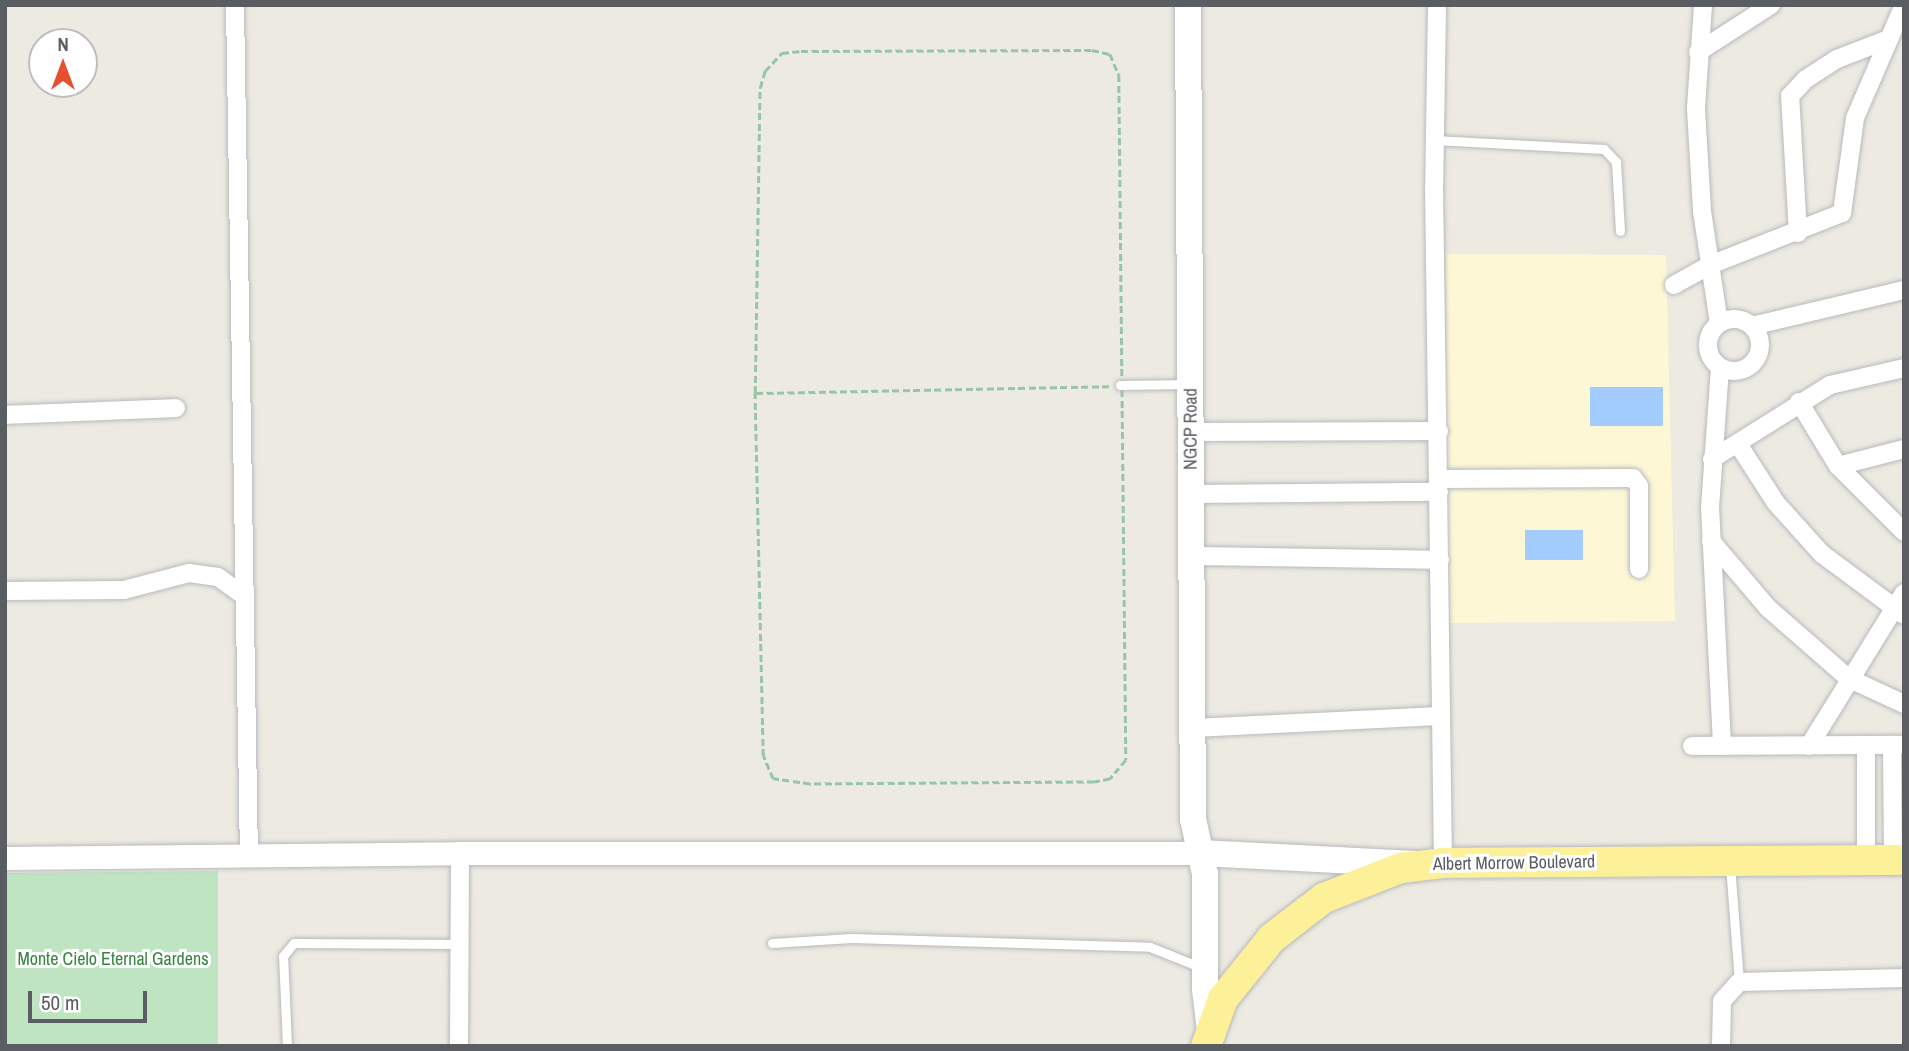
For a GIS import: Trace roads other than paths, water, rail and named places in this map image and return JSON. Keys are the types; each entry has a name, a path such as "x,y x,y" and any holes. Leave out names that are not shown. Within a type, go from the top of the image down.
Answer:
{"highway":[{"name":"Albert Morrow Boulevard","path":"1208,1038 1223,999 1244,970 1299,915 1356,884 1433,864 1888,860"}],"main road":[{"name":"NGCP Road","path":"1188,5 1193,819 1206,887 1208,1038"},
{"path":"1199,853 1433,864"}],"street":[{"path":"235,5 249,855"},
{"path":"1433,864 1441,716 1434,140 1437,5"},
{"path":"1703,5 1698,52 1700,186 1719,323 1707,345 1720,368 1712,459 1711,541 1722,746"},
{"path":"1698,52 1771,5"},
{"path":"1674,285 1710,265 1798,233 1842,213 1856,118 1886,40 1904,5"},
{"path":"1798,233 1790,96 1806,79 1837,59 1886,40"},
{"path":"1719,323 1736,319 1752,326 1904,290"},
{"path":"1720,368 1745,369 1757,357 1760,341 1752,326"},
{"path":"1712,459 1830,385 1904,368"},
{"path":"1799,402 1838,466 1901,528"},
{"path":"5,415 176,408"},
{"path":"1191,432 1439,431"},
{"path":"1738,444 1776,503 1822,554 1898,612"},
{"path":"1838,466 1904,449"},
{"path":"1191,494 1633,478 1639,486 1639,569"},
{"path":"1711,541 1768,608 1848,678 1904,704"},
{"path":"1191,556 1440,560"},
{"path":"5,591 124,590 188,573 218,577 244,596"},
{"path":"1809,746 1848,678 1898,612 1904,593"},
{"path":"1192,728 1441,716"},
{"path":"1692,746 1898,746 1888,860"},
{"path":"1866,746 1866,801 1888,860"},
{"path":"1866,801 1892,801"},
{"path":"460,853 460,1046"},
{"path":"5,858 460,853 1199,853"},
{"path":"1721,1046 1722,1002 1740,982 1904,978"}],"lane":[{"path":"1434,140 1604,149 1615,162 1620,231"},
{"path":"1120,385 1190,384"},
{"path":"1730,860 1740,982"},
{"path":"772,943 851,938 1150,947 1205,970"},
{"path":"287,1046 283,956 294,943 460,944"}],"water":[{"path":"1590,387 1663,387 1663,426 1590,426"},
{"path":"1525,530 1583,530 1583,560 1525,560"}],"park label":[{"name":"Monte Cielo Eternal Gardens","path":"113,959"}]}
